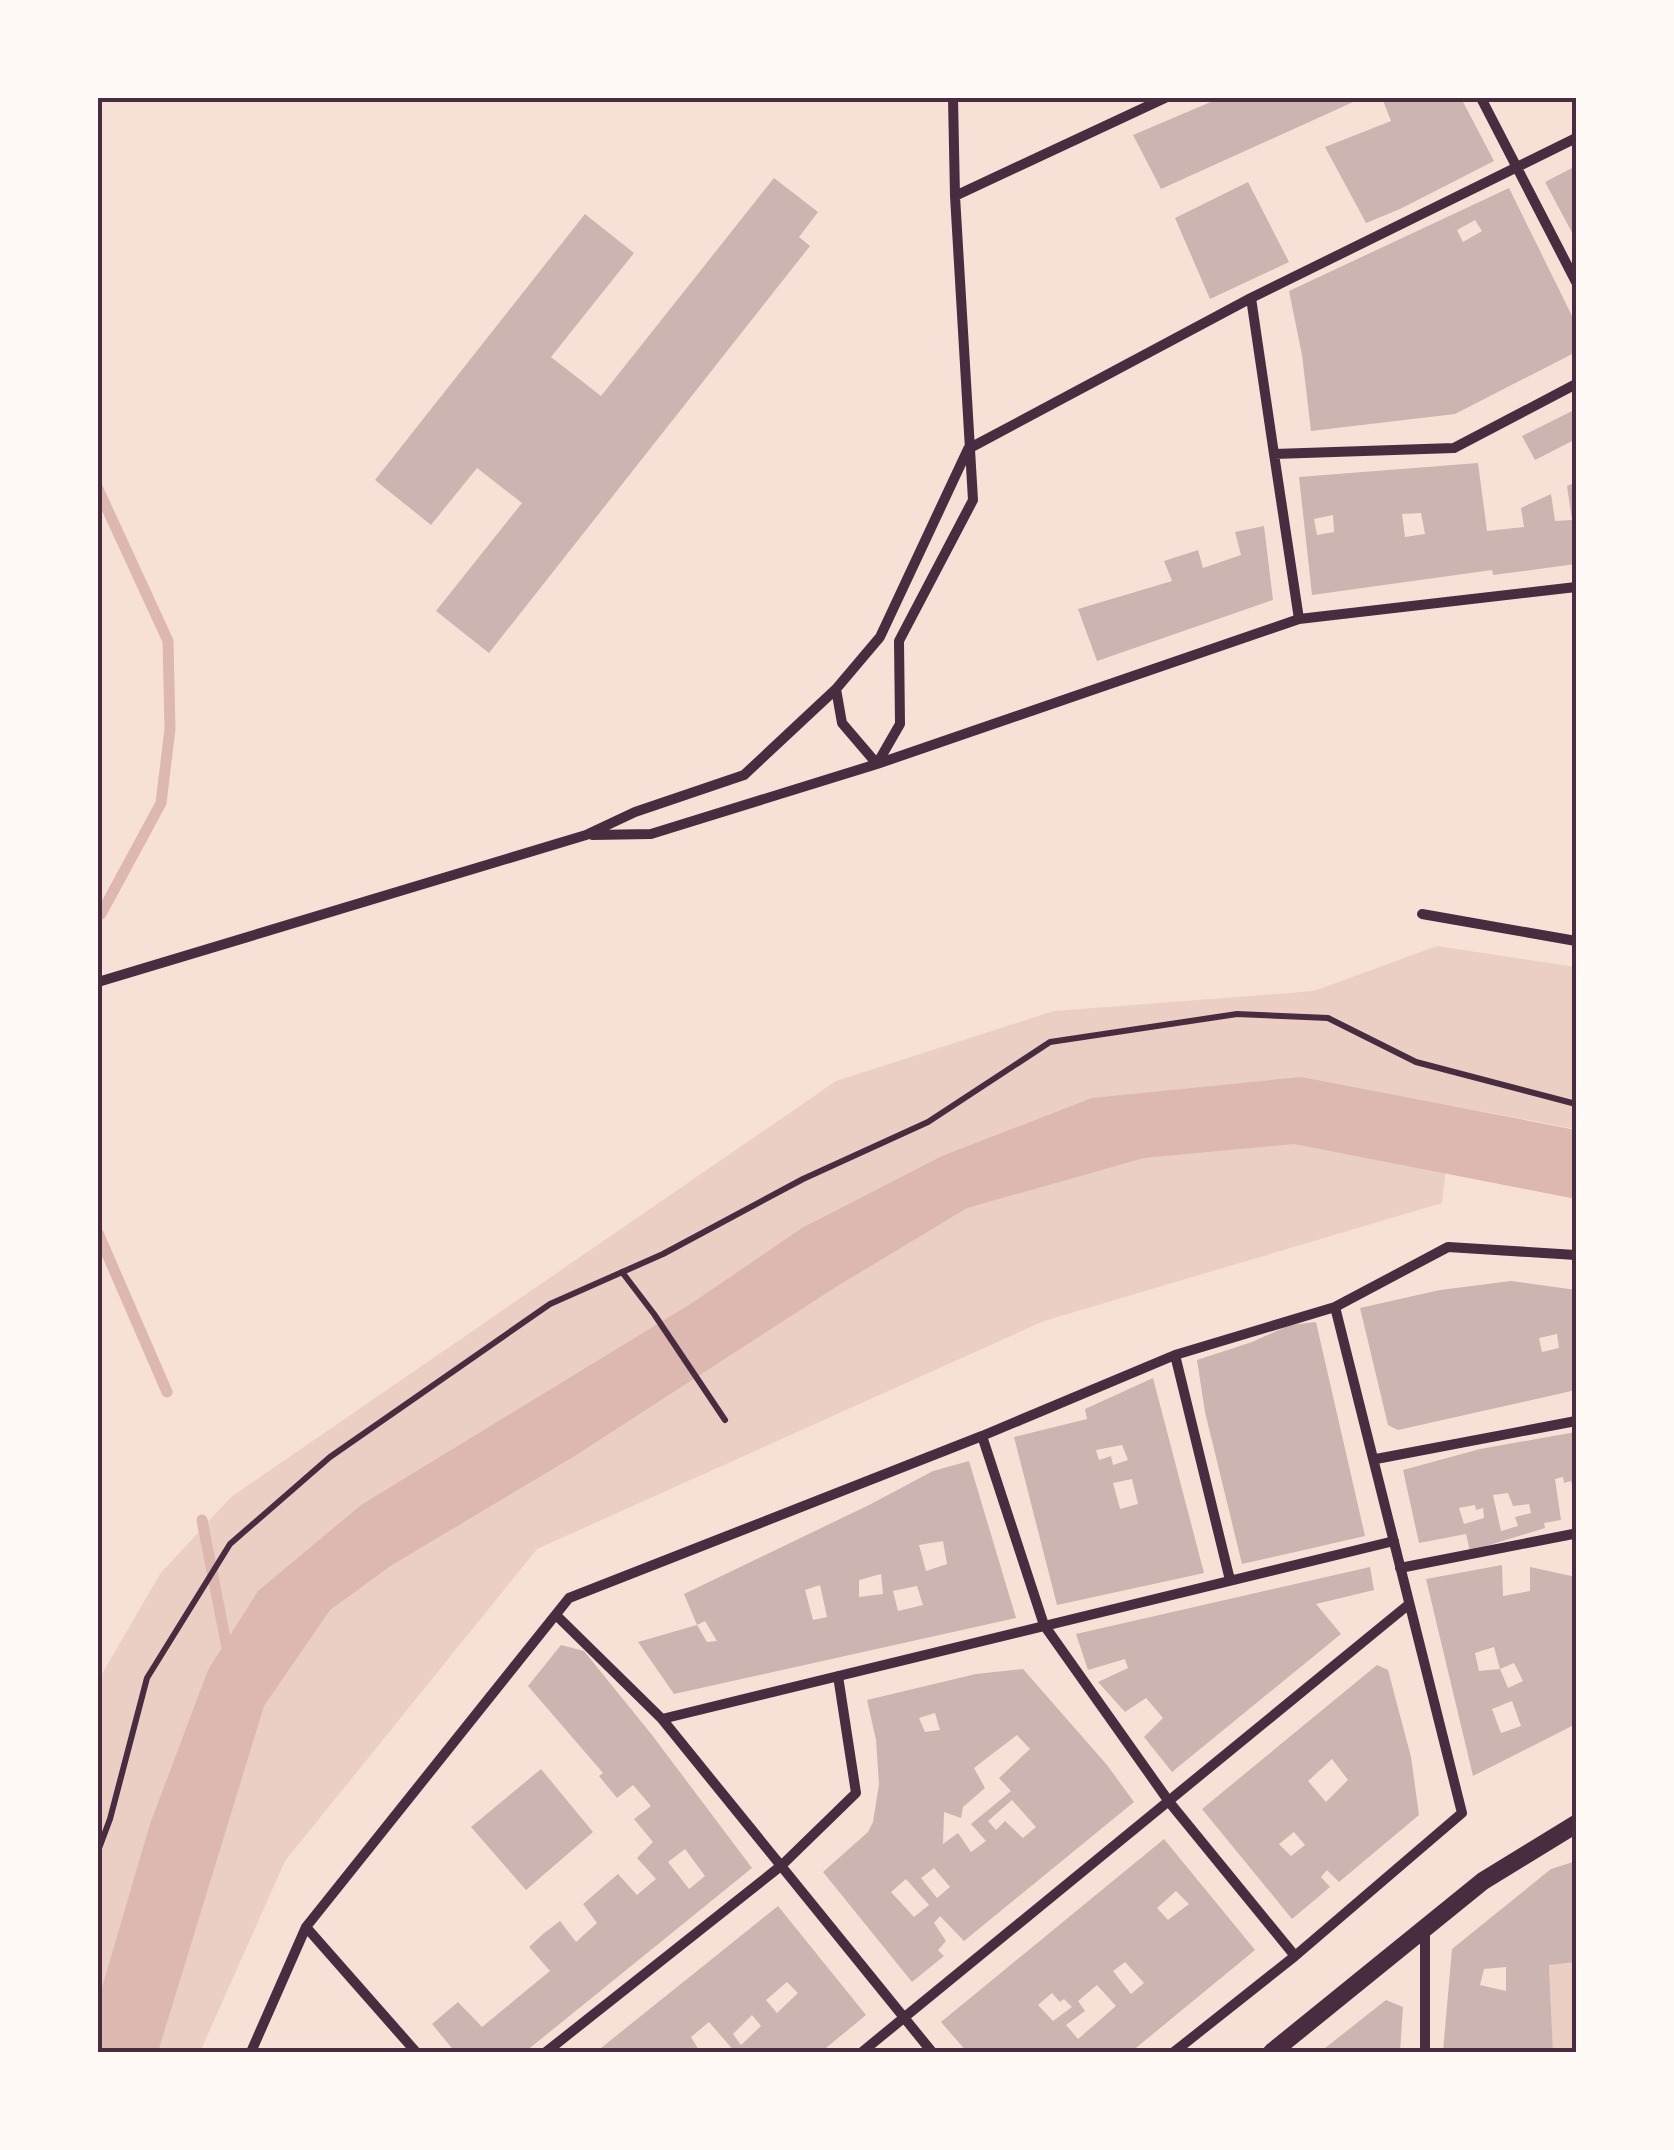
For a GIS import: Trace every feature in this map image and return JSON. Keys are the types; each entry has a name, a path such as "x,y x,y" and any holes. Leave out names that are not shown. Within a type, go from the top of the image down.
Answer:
{"street":[{"path":"877,764 900,724 899,642 974,500 955,196 954,98"},
{"path":"955,196 1166,98"},
{"path":"1481,98 1576,282"},
{"path":"98,982 586,835 634,812 744,775 836,688 880,637 968,449 1252,298 1576,138"},
{"path":"1252,298 1299,620"},
{"path":"1274,454 1454,448 1576,384"},
{"path":"586,835 651,834 877,764 1299,620 1576,587"},
{"path":"836,688 842,722 877,764"},
{"path":"1422,914 1576,941"},
{"path":"252,2052 306,1927 570,1598 982,1436 1175,1355 1336,1306 1448,1247 1576,1255"},
{"path":"1174,2052 1295,1956 1462,1813 1336,1306"},
{"path":"1175,1355 1230,1580"},
{"path":"1376,1459 1576,1422"},
{"path":"982,1436 1044,1625 1170,1803 1295,1956"},
{"path":"1400,1568 1572,1534"},
{"path":"662,1720 1394,1541"},
{"path":"862,2052 1408,1605"},
{"path":"556,1615 662,1720 932,2052"},
{"path":"546,2052 782,1865 856,1793 838,1676"},
{"path":"1272,2052 1484,1881 1576,1824"},
{"path":"306,1927 416,2052"},
{"path":"1424,1930 1425,2052"}],"path":[{"path":"98,1851 148,1678 230,1544 330,1457 550,1304 928,1122 1050,1042 1237,1014 1328,1018 1416,1062 1576,1104"},
{"path":"622,1272 725,1420"}],"shaded area":[{"path":"1437,946 1576,967 1576,1129 1453,1106 1442,1203 1044,1321 537,1549 285,1861 200,2052 98,2052 98,1681 160,1574 231,1497 836,1081 1054,1011 1314,991"},
{"path":"1301,1077 1576,1130 1576,1199 1294,1144 1144,1158 967,1208 836,1287 573,1457 392,1565 330,1610 264,1706 158,2052 98,2052 98,2001 150,1824 208,1670 258,1591 361,1505 692,1303 802,1228 942,1156 1092,1098"},
{"path":"1576,1962 1576,2052 1553,2052 1549,1964"}],"building":[{"path":"1220,98 1362,98 1161,189 1133,135"},
{"path":"1382,98 1461,98 1494,161 1366,223 1325,147 1391,121"},
{"path":"1576,166 1576,240 1545,182"},
{"path":"774,178 818,212 799,237 810,246 489,653 436,611 522,503 477,468 431,525 375,480 585,214 634,253 551,357 601,396"},
{"path":"1248,182 1289,262 1210,299 1175,218"},
{"path":"1509,188 1576,324 1576,352 1455,414 1311,431 1289,291","holes":["1475,220 1482,231 1463,242 1457,230"]},
{"path":"1576,409 1576,439 1535,460 1522,436"},
{"path":"1478,463 1487,531 1524,527 1521,508 1551,494 1555,521 1572,520 1567,486 1576,482 1576,564 1493,575 1492,570 1312,595 1299,477","holes":["1421,513 1425,534 1405,537 1402,514","1333,515 1334,532 1317,535 1314,519"]},
{"path":"1264,526 1273,600 1097,661 1078,609 1172,581 1164,561 1198,550 1203,568 1241,555 1235,532"},
{"path":"1511,1281 1576,1290 1576,1390 1398,1430 1388,1425 1360,1308 1440,1290","holes":["1557,1334 1559,1348 1542,1352 1539,1338"]},
{"path":"1316,1322 1365,1536 1242,1564 1205,1412 1197,1360 1290,1325"},
{"path":"1153,1378 1204,1573 1057,1605 1014,1437 1087,1419 1085,1409","holes":["1122,1445 1128,1460 1113,1465 1111,1456 1099,1460 1096,1450","1132,1479 1138,1504 1120,1509 1113,1483"]},
{"path":"1576,1432 1576,1498 1571,1481 1555,1479 1561,1520 1544,1523 1545,1528 1470,1551 1466,1534 1419,1543 1403,1470 1480,1449","holes":["1508,1493 1513,1506 1529,1504 1531,1513 1515,1517 1518,1526 1501,1531 1493,1495","1475,1505 1476,1510 1483,1508 1484,1518 1464,1524 1459,1508"]},
{"path":"969,1461 1016,1618 674,1694 638,1642 697,1625 684,1594 933,1471","holes":["943,1541 947,1564 926,1571 919,1545","881,1574 883,1594 859,1597 859,1580","820,1585 827,1617 813,1620 805,1590","917,1586 923,1605 898,1611 893,1591","705,1621 717,1641 707,1642 697,1625"]},
{"path":"1502,1565 1503,1596 1530,1591 1530,1567 1576,1577 1576,1724 1473,1776 1426,1579","holes":["1494,1647 1500,1669 1479,1671 1475,1653","1514,1663 1523,1681 1508,1688 1500,1669","1512,1701 1521,1726 1501,1733 1492,1709"]},
{"path":"1370,1567 1374,1590 1316,1604 1341,1634 1172,1772 1144,1737 1163,1718 1146,1698 1125,1712 1098,1682 1128,1668 1125,1659 1088,1670 1076,1634"},
{"path":"561,1645 584,1651 752,1868 525,2052 455,2052 432,2024 458,2002 482,2027 550,1971 529,1947 543,1934 560,1921 576,1942 597,1923 583,1904 618,1874 637,1895 656,1879 637,1858 653,1842 634,1819 651,1806 633,1785 617,1798 599,1776 603,1773 528,1686","holes":["685,1849 705,1876 689,1889 668,1862"]},
{"path":"1377,1665 1388,1670 1411,1757 1419,1815 1339,1882 1327,1870 1321,1877 1330,1887 1292,1919 1202,1809","holes":["1332,1759 1348,1780 1326,1802 1308,1781","1294,1832 1305,1845 1291,1856 1279,1844"]},
{"path":"1023,1669 1134,1802 964,1941 940,1916 934,1923 946,1941 938,1950 944,1956 912,1982 823,1872 868,1832 873,1822 879,1784 876,1740 867,1700 976,1674","holes":["935,1713 940,1730 925,1732 919,1718","1017,1735 1030,1749 999,1778 1011,1791 971,1824 986,1841 971,1852 958,1833 943,1844 944,1812 961,1818 963,1807 985,1788 974,1768","1012,1800 1036,1827 1023,1838 1005,1821 996,1830 988,1821","934,1868 950,1887 937,1898 921,1878","906,1879 929,1905 914,1917 891,1892"]},
{"path":"541,1769 593,1832 526,1890 471,1827"},
{"path":"1164,1839 1255,1950 1131,2052 967,2052 941,2022","holes":["1176,1891 1189,1904 1168,1920 1157,1908","1125,1962 1144,1983 1131,1994 1113,1971","1097,1985 1116,2006 1078,2039 1066,2025 1085,2011 1078,2001","1052,1993 1072,2007 1053,2021 1038,2005"]},
{"path":"1576,1861 1576,1962 1549,1965 1553,2052 1443,2052 1452,1949 1551,1869","holes":["1506,1967 1506,1991 1480,1985 1484,1969"]},
{"path":"778,1906 866,2015 821,2052 735,2052 709,2022 691,2037 700,2052 596,2052","holes":["787,1982 798,1993 777,2013 766,2000","752,2015 761,2026 741,2045 733,2034"]},
{"path":"1386,2000 1403,2007 1400,2052 1320,2052"}],"waterway":[{"path":"98,489 168,641 170,729 161,803 101,914"},
{"path":"98,1233 167,1392"},
{"path":"202,1520 228,1653"}]}
